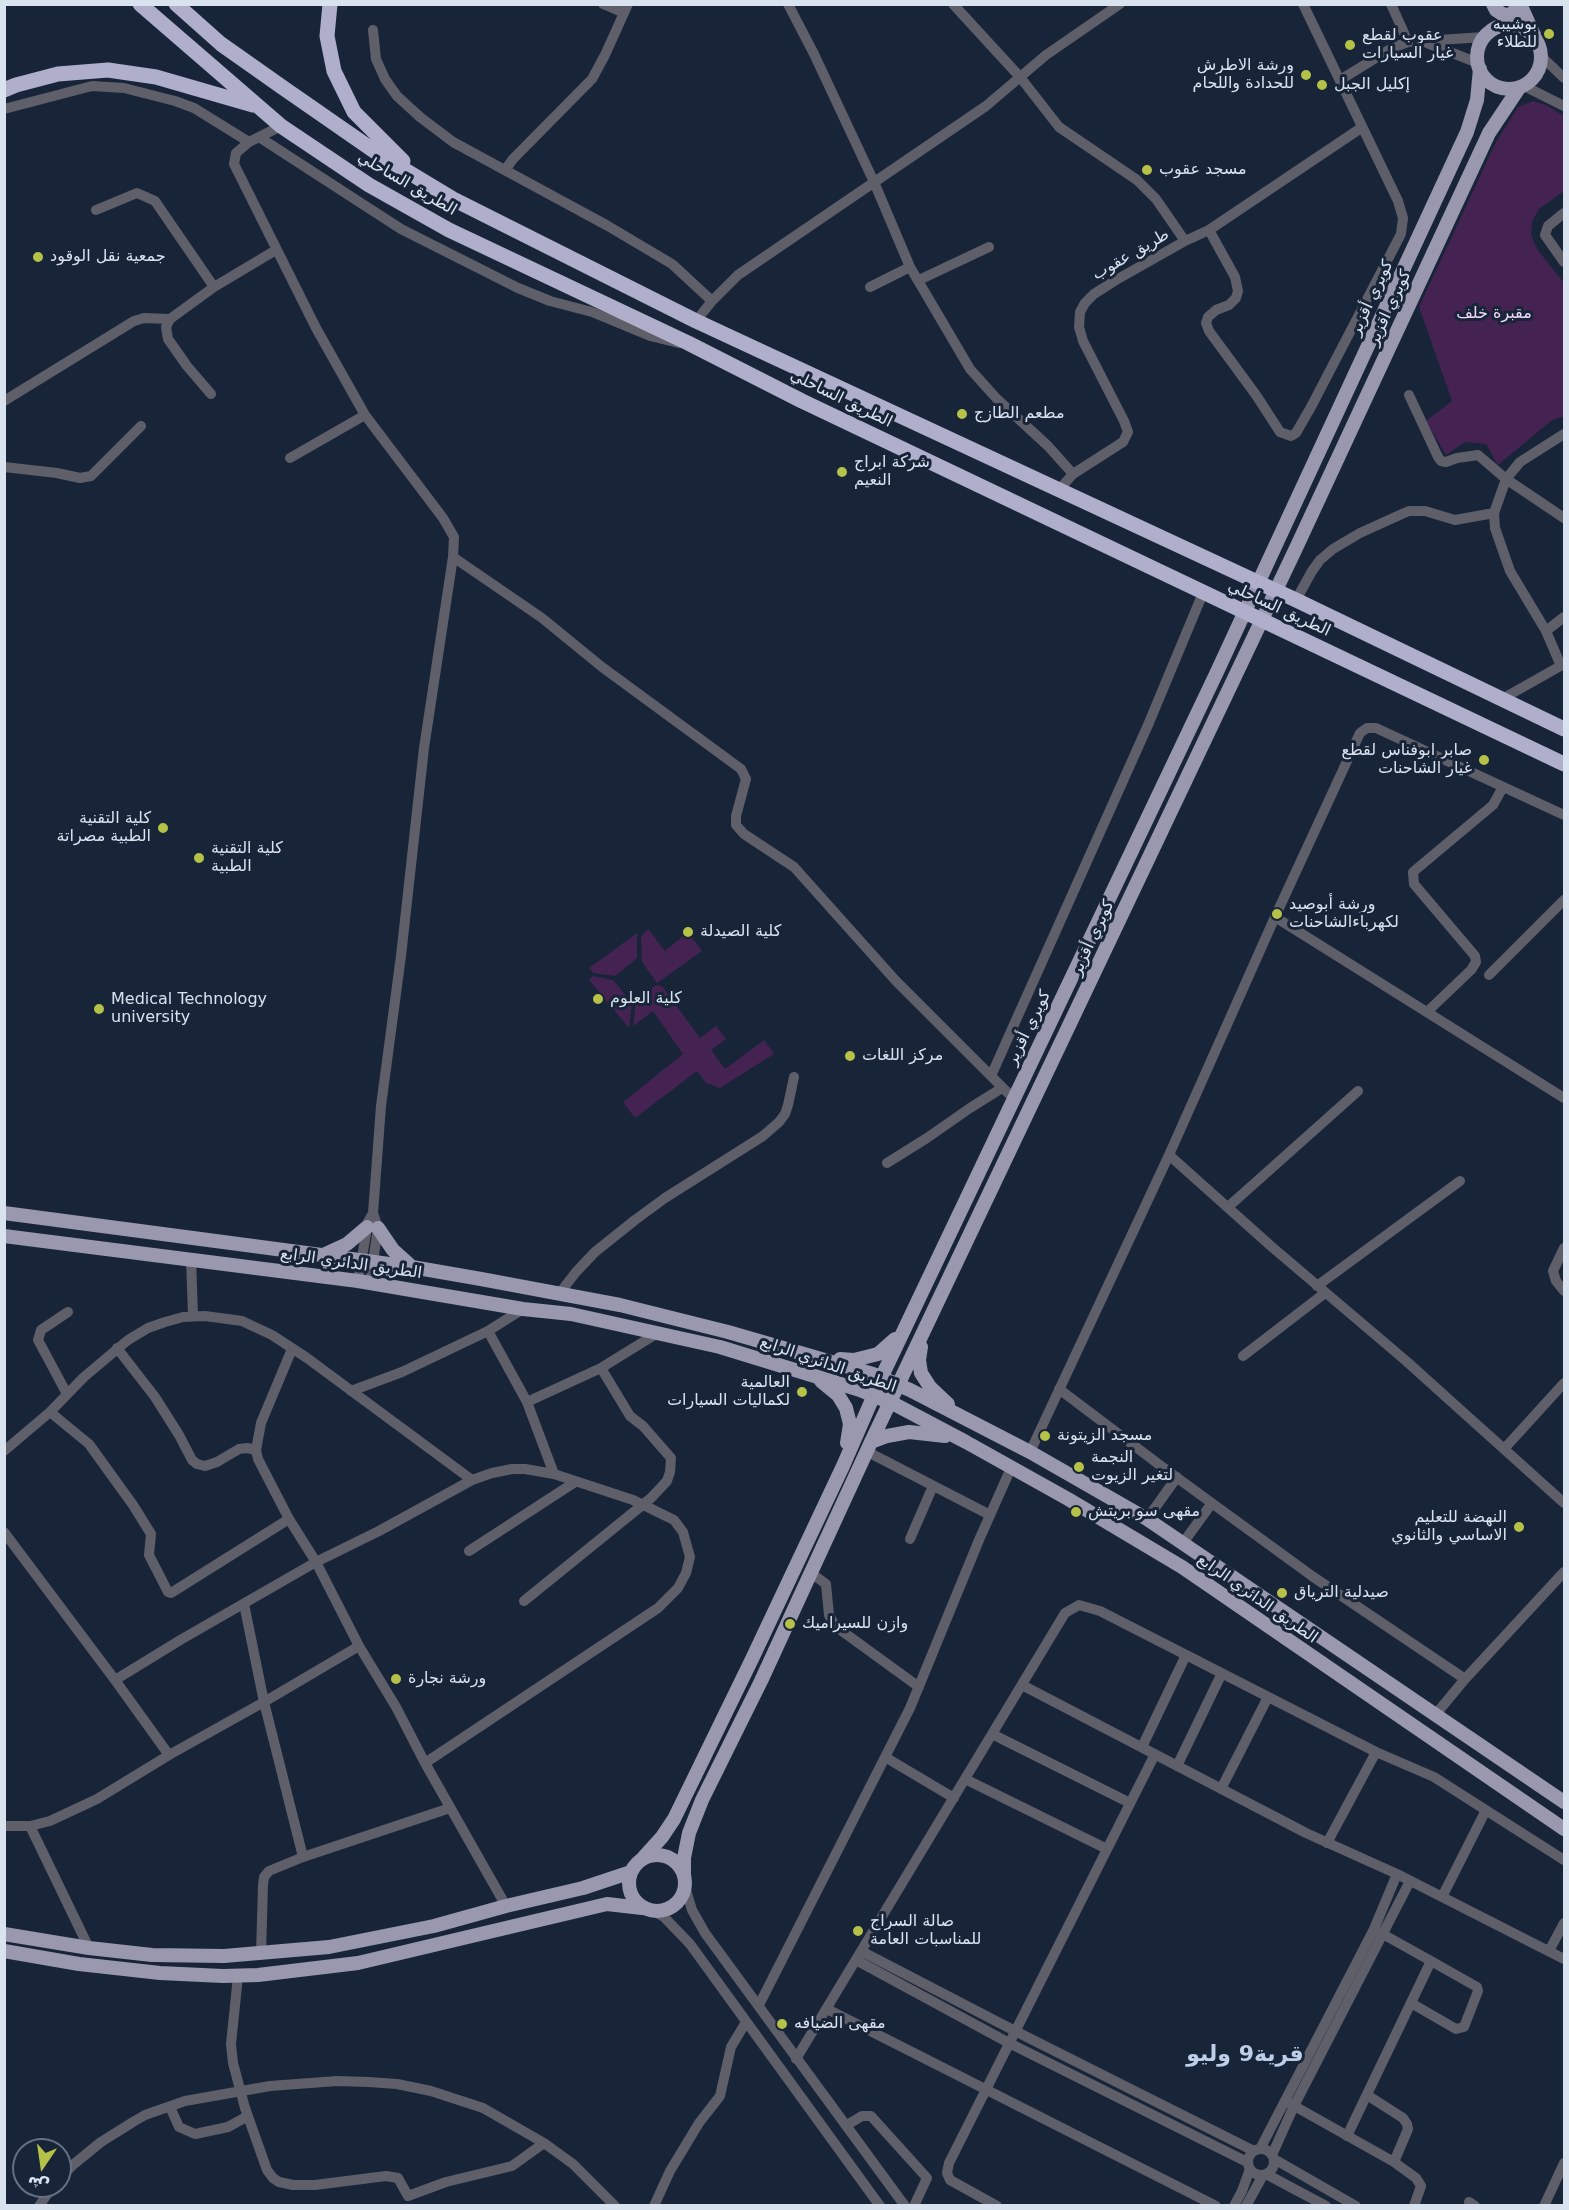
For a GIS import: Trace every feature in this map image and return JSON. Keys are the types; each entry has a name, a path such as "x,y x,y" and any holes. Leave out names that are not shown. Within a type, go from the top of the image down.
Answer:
{"highway":[{"name":"الطريق الساحلي","path":"140,4 281,126 369,186 449,230 1564,764"},
{"name":"الطريق الساحلي","path":"176,4 221,44 282,87 380,155 453,199 696,321 1296,600 1564,729"},
{"path":"330,4 327,36 334,71 354,112 391,151 453,199"},
{"path":"4,90 58,74 108,70 156,77 257,106"}],"main road":[{"path":"1492,4 1504,15 1513,14 1519,4"},
{"path":"1492,4 1485,35 1479,47 1479,66 1494,85 1508,89 1522,87 1538,71 1542,57 1539,43 1519,4"},
{"path":"1485,35 1500,26 1515,25 1523,27 1535,36"},
{"name":"كويري أقزير","path":"843,1466 873,1395 1216,674 1467,132 1477,100 1479,66"},
{"name":"كوبري اقزير","path":"1233,682 1489,133 1522,87"},
{"name":"كوبري أقزير","path":"685,1881 686,1845 694,1819 1233,682"},
{"name":"الطريق الدائري الرابع","path":"4,1213 412,1267 560,1294 631,1308 823,1359 881,1378 1030,1452 1147,1519 1564,1802"},
{"path":"321,1256 347,1244 373,1227 412,1267"},
{"name":"الطريق الدائري الرابع","path":"4,1236 364,1282 524,1309 571,1314 720,1347 803,1371 873,1395 966,1442 1182,1567 1564,1829"},
{"path":"823,1359 854,1360 878,1354 897,1337 910,1317"},
{"path":"928,1325 919,1360 921,1373 930,1387 966,1419"},
{"path":"649,1910 631,1896 628,1880 631,1872 662,1837 674,1819 843,1466 850,1424 846,1408 838,1395 823,1382 803,1371"},
{"path":"869,1447 879,1438 909,1432 937,1434 966,1442"},
{"path":"4,1952 134,1971 180,1975 238,1976 358,1963 607,1904 649,1910 669,1909 684,1894 685,1881 680,1867 667,1857 643,1858"},
{"path":"4,1934 88,1948 152,1955 200,1956 287,1952 385,1937 583,1888 631,1872"},
{"path":"287,1952 291,1972"}],"street":[{"path":"505,170 513,159 592,79 626,9 603,4"},
{"path":"788,4 874,182 910,267 970,369 1073,474"},
{"path":"953,4 1020,77 1059,127 1137,180 1156,199 1185,241"},
{"path":"696,321 738,275 986,106 1046,55 1120,4"},
{"path":"1209,230 1235,277 1238,291 1236,298 1229,305 1216,310 1208,317 1206,323 1209,331 1280,432 1291,436 1296,433 1311,407 1401,234 1403,218 1398,201 1303,4"},
{"path":"1390,4 1408,42"},
{"path":"373,30 376,59 385,79 397,96 453,142 640,244 672,264 712,301"},
{"path":"1340,80 1392,48 1408,42 1485,35"},
{"path":"1427,42 1479,66"},
{"path":"1542,57 1564,78"},
{"path":"4,109 92,86 124,88 175,101 194,108 254,139 401,229 518,288 550,301 592,312 650,336 672,342 688,343"},
{"path":"1522,87 1564,106"},
{"path":"281,126 254,139 236,153 234,164 316,328 365,415 443,518 454,537 453,557 424,748 401,956 381,1106 373,1227 364,1282"},
{"name":"طريق عقوب","path":"1058,491 1073,474 1123,442 1128,432 1125,421 1083,341 1079,327 1080,312 1094,294 1185,241 1209,230 1361,128"},
{"path":"96,210 137,193 155,201 214,287"},
{"path":"1564,213 1548,226 1545,235 1564,262"},
{"path":"919,280 989,247"},
{"path":"212,394 187,366 168,339 166,327 170,319 214,287 276,250"},
{"path":"870,287 910,267"},
{"path":"4,401 134,321 144,318 170,319"},
{"path":"1409,395 1441,461 1478,455 1506,479 1564,518"},
{"path":"290,458 365,415"},
{"path":"4,467 80,478 90,476 141,426"},
{"path":"1503,699 1563,665 1546,631 1510,571 1495,528 1494,513 1506,479 1520,462 1564,434"},
{"path":"1296,600 1312,570 1333,549 1360,533 1402,514 1409,511 1425,511 1455,520 1494,513"},
{"path":"453,557 542,618 602,667 741,769 746,779 736,816 736,825 744,834 794,867 896,981 1014,1099"},
{"path":"991,1076 1148,725 1203,593"},
{"path":"1546,631 1564,616"},
{"path":"1030,1452 1169,1155 1360,733 1367,728 1376,728 1564,815"},
{"path":"1428,1012 1471,970 1476,962 1475,956 1414,884 1413,872 1492,805 1503,787"},
{"path":"1489,975 1564,900"},
{"path":"1275,917 1564,1097"},
{"path":"560,1294 595,1252 665,1198 763,1136 779,1122 785,1114 794,1077"},
{"path":"887,1162 1002,1088"},
{"path":"1228,1207 1358,1091"},
{"path":"1169,1155 1321,1290 1405,1360 1564,1503"},
{"path":"1243,1356 1321,1290 1460,1181"},
{"path":"1564,1248 1553,1271 1556,1281 1564,1291"},
{"path":"191,1260 193,1315"},
{"path":"351,1391 402,1372 488,1331 524,1309"},
{"path":"67,1394 38,1340 41,1330 68,1312"},
{"path":"4,1451 50,1412 117,1348 148,1328 193,1315 242,1321 272,1335 472,1480"},
{"path":"488,1331 527,1402 554,1474"},
{"path":"527,1402 601,1368 656,1334"},
{"path":"117,1348 159,1404 192,1460 197,1464 205,1466 211,1464 239,1449 256,1450"},
{"path":"292,1349 261,1423 256,1450 258,1458 289,1519 316,1562 359,1646 396,1707 506,1906"},
{"path":"524,1601 644,1504 666,1481 672,1467 671,1458 643,1426 630,1416 601,1368"},
{"path":"1504,1449 1564,1383"},
{"path":"1059,1389 1312,1575 1465,1679"},
{"path":"50,1412 89,1444 133,1505 151,1534 150,1555 168,1592 171,1593 289,1519"},
{"path":"869,1447 933,1486 990,1515"},
{"path":"759,2005 910,1708 1011,1468"},
{"path":"115,1680 316,1562 379,1531 472,1480 492,1473 512,1469 554,1474 644,1504 674,1520 683,1532 690,1557 686,1573 678,1588 658,1608 425,1763"},
{"path":"1147,1519 1177,1477"},
{"path":"469,1551 575,1482"},
{"path":"910,1539 933,1486"},
{"path":"1183,1543 1212,1503"},
{"path":"4,1532 169,1755"},
{"path":"1436,1714 1465,1679 1564,1572"},
{"path":"812,1573 826,1584 829,1615 835,1626 919,1687"},
{"path":"244,1604 264,1702 303,1857"},
{"path":"796,2059 1065,1613 1079,1605 1100,1611 1376,1752 1434,1777 1564,1860"},
{"path":"4,1826 30,1826 50,1821 97,1799 359,1646"},
{"path":"1142,1747 1186,1655"},
{"path":"1177,1766 1222,1673"},
{"path":"1022,1685 1327,1843 1397,1874 1564,1959"},
{"path":"1221,1789 1268,1697"},
{"path":"992,1734 1130,1803"},
{"path":"1327,1843 1376,1752"},
{"path":"997,2205 957,2186 950,2180 947,2173 949,2163 1155,1754"},
{"path":"885,1757 954,1798"},
{"path":"965,1779 1107,1849"},
{"path":"261,1954 264,1877 275,1867 450,1808"},
{"path":"1442,1897 1486,1810"},
{"path":"30,1826 88,1948"},
{"path":"1378,1932 1397,1874"},
{"path":"685,1881 693,1910 705,1932 796,2059 906,2205"},
{"path":"1234,2205 1242,2191 1249,2166 1249,2156 1257,2150 1290,2104 1378,1932 1410,1881"},
{"path":"649,1910 664,1917 690,1944 880,2205"},
{"path":"1549,1951 1564,1923"},
{"path":"1378,1932 1477,1987 1478,1990 1464,2027 1456,2029 1411,2003"},
{"path":"858,1955 1257,2150 1267,2150 1273,2157 1356,2205"},
{"path":"858,1955 1009,2043 1249,2166 1258,2175 1265,2175 1326,2205"},
{"path":"1347,2136 1431,1961"},
{"path":"238,1976 231,2043 233,2063 248,2116 267,2169 279,2182 293,2185 315,2185 386,2176 399,2178 408,2201 446,2182 512,2166 544,2143"},
{"path":"827,2009 1216,2205"},
{"path":"654,2205 670,2172 699,2123 720,2096 731,2047 746,2022"},
{"path":"72,2166 109,2137 146,2115 185,2102 270,2086 318,2082 397,2084 431,2091 483,2108 544,2143 573,2164 615,2205"},
{"path":"1367,2095 1403,2118 1407,2124 1408,2129 1394,2162"},
{"path":"1290,2104 1394,2162 1416,2178 1421,2186 1414,2205"},
{"path":"1246,2205 1265,2175 1272,2170 1273,2157 1290,2104"},
{"path":"170,2107 179,2127 195,2134 228,2127 248,2116"},
{"path":"847,2126 862,2116 870,2116 927,2178"},
{"path":"1544,2205 1564,2163"},
{"path":"927,2178 947,2173"},
{"path":"914,2205 927,2178"}],"green space":[{"name":"مقبرة خلف","path":"1533,101 1546,105 1564,116 1564,191 1539,209 1532,222 1531,235 1537,249 1564,283 1564,416 1551,421 1498,465 1486,444 1465,442 1446,455 1426,421 1452,401 1419,307 1496,142 1518,107"},
{"path":"648,929 665,951 688,932 702,951 657,983 642,962 641,936"},
{"path":"637,933 637,958 615,976 593,973 589,968"},
{"path":"593,976 613,980 632,1003 629,1028 589,980"},
{"path":"656,985 662,986 700,1038 716,1026 726,1039 711,1050 725,1069 764,1040 774,1054 720,1088 706,1083 697,1071 635,1118 623,1102 683,1054 653,1011 633,1026 636,1001"}],"place":[{"name":"بوشيبه للطلاء","path":"1549,34"},
{"name":"عقوب لقطع غيار السيارات","path":"1350,45"},
{"name":"ورشة الاطرش للحدادة واللحام","path":"1306,75"},
{"name":"إكليل الجبل","path":"1322,85"},
{"name":"مسجد عقوب","path":"1147,170"},
{"name":"جمعية نقل الوقود","path":"38,257"},
{"name":"مطعم الطازج","path":"962,414"},
{"name":"شركة ابراج النعيم","path":"842,472"},
{"name":"صابر ابوفناس لقطع غيار الشاحنات","path":"1484,760"},
{"name":"كلية التقنية الطبية مصراتة","path":"163,828"},
{"name":"كلية التقنية الطبية","path":"199,858"},
{"name":"ورشة أبوصيد لكهرباءالشاحنات","path":"1277,914"},
{"name":"كلية الصيدلة","path":"688,932"},
{"name":"كلية العلوم","path":"598,999"},
{"name":"Medical Technology university","path":"99,1009"},
{"name":"مركز اللغات","path":"850,1056"},
{"name":"العالمية لكماليات السيارات","path":"802,1392"},
{"name":"مسجد الزيتونة","path":"1045,1436"},
{"name":"النجمة لتغير الزيوت","path":"1079,1467"},
{"name":"مقهى سو بريتش","path":"1076,1512"},
{"name":"النهضة للتعليم الاساسي والثانوي","path":"1519,1527"},
{"name":"صيدلية الترياق","path":"1282,1593"},
{"name":"وازن للسيراميك","path":"790,1624"},
{"name":"ورشة نجارة","path":"396,1679"},
{"name":"صالة السراج للمناسبات العامة","path":"858,1931"},
{"name":"مقهى الضيافه","path":"782,2024"}],"district":[{"name":"قرية9 وليو","path":"1245,2055"}]}
